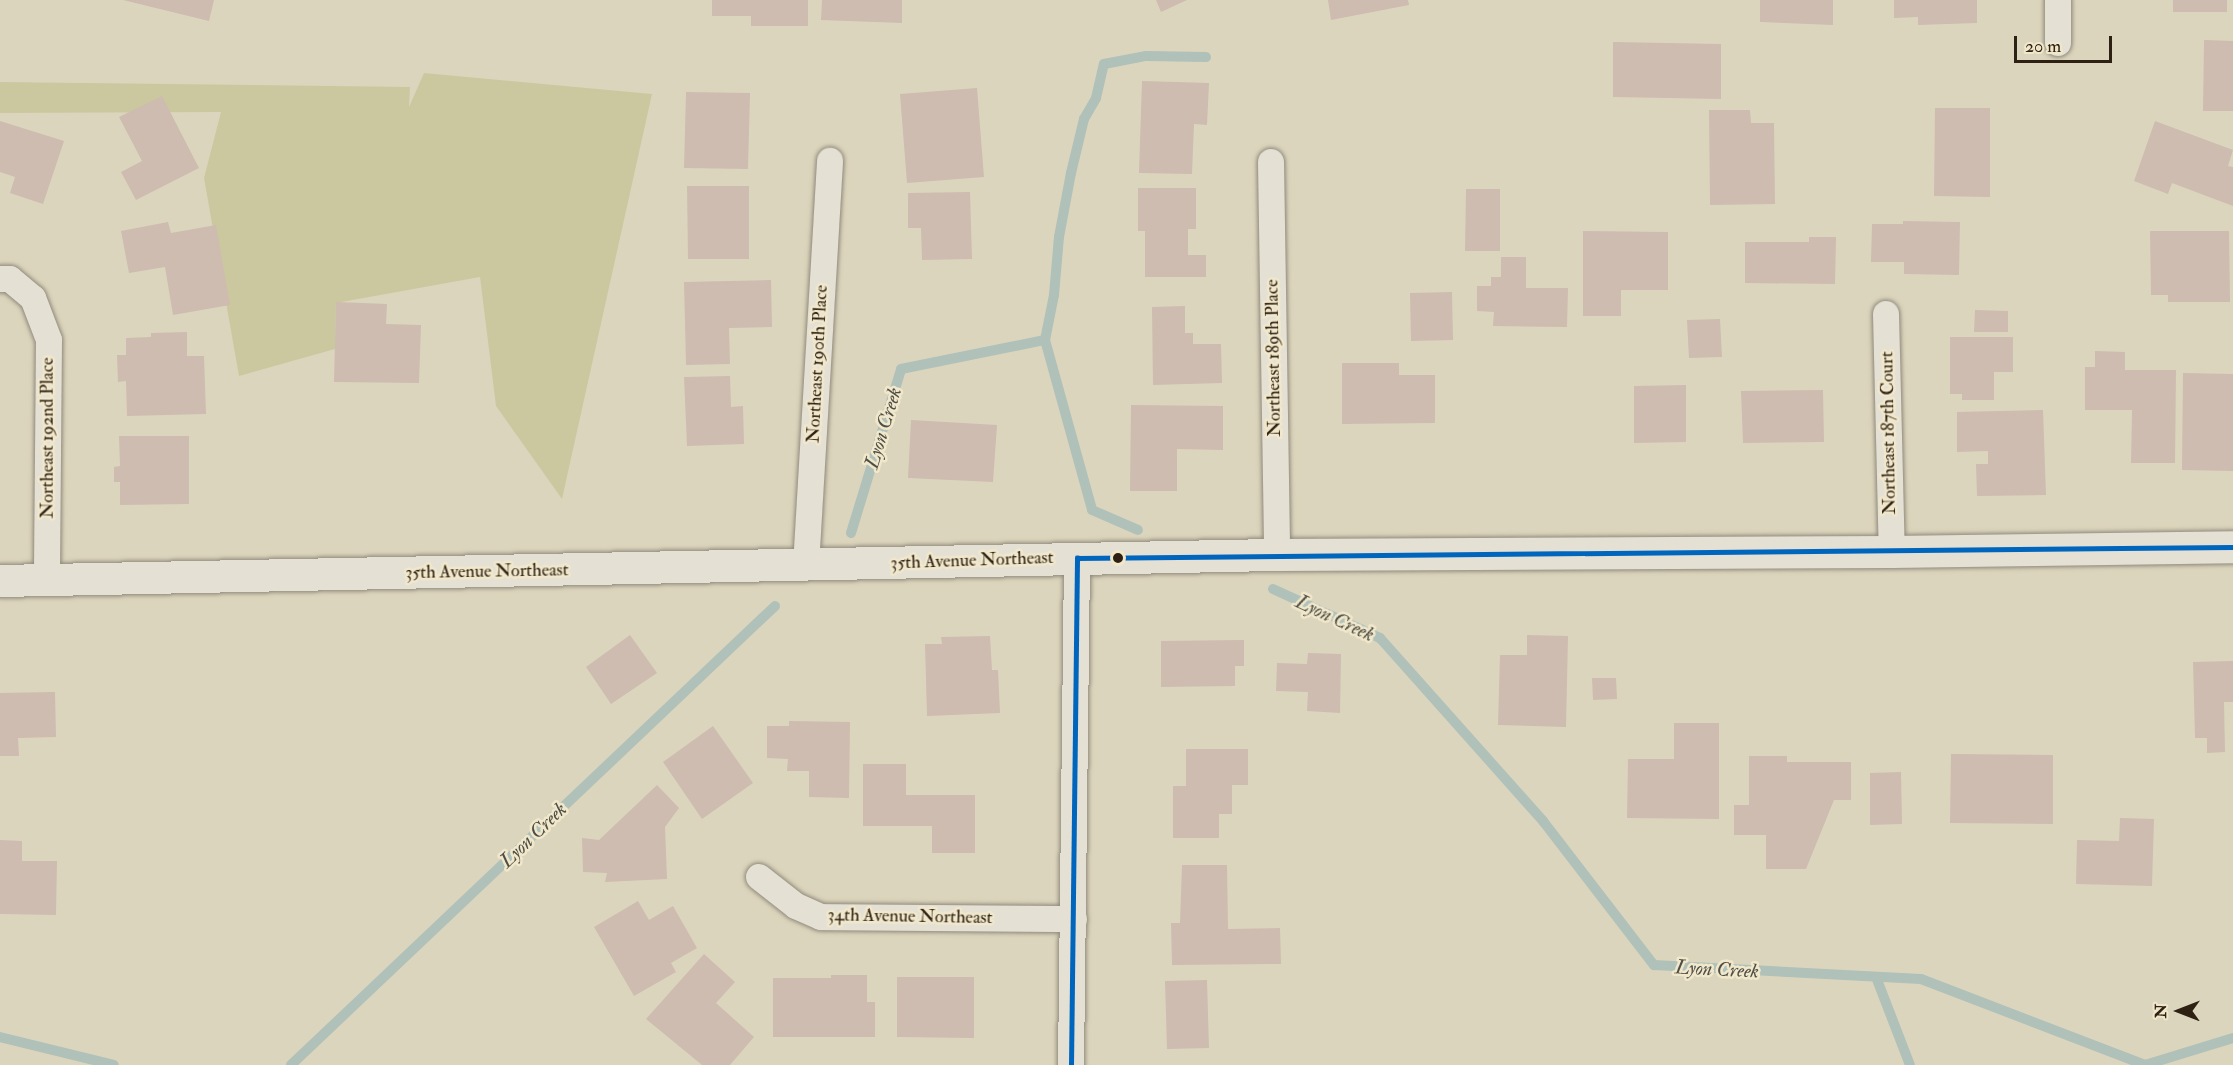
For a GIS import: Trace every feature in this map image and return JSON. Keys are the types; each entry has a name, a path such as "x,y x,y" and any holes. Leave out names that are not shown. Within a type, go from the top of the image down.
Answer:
{"street":[{"path":"2058,0 2058,43"},
{"name":"Northeast 190th Place","path":"806,566 830,161"},
{"name":"Northeast 189th Place","path":"1271,162 1277,555"},
{"name":"Northeast 192nd Place","path":"0,279 10,279 33,298 49,340 47,581"},
{"name":"Northeast 187th Court","path":"1886,314 1892,552"},
{"name":"35th Avenue Northeast","path":"0,581 806,566 1077,558 2233,547"},
{"path":"1071,1065 1077,558"},
{"name":"34th Avenue Northeast","path":"759,878 796,906 821,917 1074,919"}],"shaded area":[{"path":"424,73 652,94 562,499 496,406 480,277 336,303 335,349 239,376 204,178 221,112 0,113 0,82 410,87 409,107"}],"building":[{"path":"123,0 214,0 209,21"},
{"path":"712,0 808,0 808,26 751,26 751,16 712,16"},
{"path":"822,0 902,0 902,23 821,20"},
{"path":"1156,0 1187,0 1161,12"},
{"path":"1328,0 1408,0 1409,5 1331,20"},
{"path":"1760,0 1833,0 1833,25 1760,22"},
{"path":"1894,0 1977,0 1977,23 1918,25 1918,17 1894,18"},
{"path":"2173,0 2227,0 2227,12 2173,12"},
{"path":"2204,40 2233,41 2233,111 2203,111"},
{"path":"1613,42 1721,44 1721,99 1613,97"},
{"path":"1142,81 1209,83 1207,125 1194,124 1192,174 1139,173"},
{"path":"977,88 984,177 907,183 900,94"},
{"path":"686,92 750,93 748,169 684,168"},
{"path":"162,96 199,168 136,200 121,172 142,161 119,117"},
{"path":"1935,108 1990,108 1990,197 1934,196"},
{"path":"1709,110 1750,110 1751,123 1774,123 1775,204 1710,205"},
{"path":"0,121 64,141 43,204 10,193 15,177 0,172"},
{"path":"2155,121 2233,150 2228,166 2233,167 2233,206 2172,183 2168,194 2134,181"},
{"path":"687,186 749,186 749,259 688,259"},
{"path":"1138,188 1196,188 1196,229 1188,229 1188,255 1206,255 1206,277 1145,277 1145,231 1138,231"},
{"path":"1466,189 1500,189 1500,251 1465,251"},
{"path":"970,192 972,259 922,260 921,228 908,228 908,193"},
{"path":"1903,221 1960,222 1959,275 1904,274 1904,262 1871,262 1872,224 1903,224"},
{"path":"168,222 171,233 216,225 230,305 173,315 165,267 129,273 121,231"},
{"path":"1583,231 1668,232 1668,290 1621,290 1621,316 1583,316"},
{"path":"2150,231 2229,231 2230,302 2168,302 2168,295 2151,295"},
{"path":"1809,237 1836,237 1835,284 1745,283 1745,242 1809,242"},
{"path":"1501,257 1526,257 1526,288 1568,288 1567,327 1493,326 1494,312 1477,311 1477,286 1491,286 1491,277 1501,277"},
{"path":"771,280 772,327 729,328 730,364 686,365 684,282"},
{"path":"1452,292 1453,340 1411,341 1410,293"},
{"path":"336,302 387,304 386,324 421,325 419,383 334,382"},
{"path":"1185,306 1185,333 1193,333 1193,344 1221,344 1222,383 1153,385 1152,307"},
{"path":"1975,310 2008,311 2008,332 1974,332"},
{"path":"1720,319 1722,357 1689,358 1687,320"},
{"path":"187,332 187,356 204,356 206,414 127,416 126,381 118,382 117,355 126,355 126,338 151,337 151,333"},
{"path":"1950,337 2013,337 2013,372 1994,372 1994,400 1962,400 1962,394 1950,394"},
{"path":"2095,351 2125,352 2125,370 2176,370 2175,463 2131,463 2132,410 2085,410 2085,367 2095,367"},
{"path":"1342,363 1399,363 1399,375 1435,375 1435,423 1342,424"},
{"path":"2183,373 2233,374 2233,471 2182,470"},
{"path":"730,376 731,407 743,406 744,444 687,446 684,377"},
{"path":"1686,385 1686,442 1634,443 1634,386"},
{"path":"1823,390 1824,442 1743,443 1741,391"},
{"path":"1131,405 1223,406 1223,450 1177,449 1177,491 1130,491"},
{"path":"2043,410 2046,495 1977,496 1976,464 1988,464 1988,451 1957,452 1957,412"},
{"path":"911,420 997,425 993,482 908,478"},
{"path":"119,436 189,436 189,504 120,505 120,482 114,482 114,467 120,466"},
{"path":"630,635 657,673 611,704 586,667"},
{"path":"1527,635 1568,636 1566,727 1498,725 1500,655 1527,655"},
{"path":"990,636 992,670 998,670 1000,713 927,716 925,644 942,644 941,637"},
{"path":"1244,640 1244,666 1235,666 1235,686 1161,687 1161,641"},
{"path":"1308,653 1341,654 1340,713 1307,711 1308,692 1276,691 1277,663 1307,664"},
{"path":"2233,661 2233,702 2224,702 2225,752 2207,753 2207,738 2195,738 2193,662"},
{"path":"1592,678 1616,678 1617,699 1593,700"},
{"path":"55,692 56,737 18,738 19,756 0,756 0,693"},
{"path":"789,721 850,722 849,798 809,797 809,771 787,771 788,759 767,758 767,726 789,726"},
{"path":"1674,723 1719,723 1719,819 1627,818 1628,759 1674,759"},
{"path":"713,726 753,783 702,819 663,762"},
{"path":"1186,749 1248,749 1248,785 1232,785 1232,814 1219,814 1219,838 1173,838 1173,786 1186,786"},
{"path":"1951,754 2053,755 2053,824 1950,823"},
{"path":"1749,756 1787,756 1787,762 1851,762 1851,800 1834,800 1806,869 1766,869 1766,835 1734,835 1734,805 1749,805"},
{"path":"863,764 906,764 906,795 975,795 975,853 932,853 932,826 863,826"},
{"path":"1901,772 1902,824 1870,825 1870,773"},
{"path":"657,785 679,808 665,827 667,879 605,882 607,873 583,872 582,838 599,840"},
{"path":"2120,818 2154,819 2152,886 2076,884 2077,840 2119,841"},
{"path":"0,840 22,841 22,861 57,861 56,915 0,914"},
{"path":"1182,865 1227,865 1228,929 1280,928 1281,964 1172,965 1171,923 1180,923"},
{"path":"638,901 649,920 673,906 697,948 671,963 676,972 634,996 594,927"},
{"path":"704,954 735,982 716,1003 754,1037 730,1065 702,1065 646,1019"},
{"path":"831,975 867,975 867,1002 875,1002 875,1037 773,1037 773,978 831,978"},
{"path":"897,977 974,977 974,1038 897,1037"},
{"path":"1207,980 1209,1048 1167,1049 1165,981"}],"waterway":[{"path":"1045,340 1054,295 1059,237 1071,173 1084,119 1096,98 1104,64 1146,56 1206,57"},
{"name":"Lyon Creek","path":"851,533 901,369 1045,340 1092,510 1138,530"},
{"name":"Lyon Creek","path":"1273,589 1380,638 1543,821 1654,965 1921,979 2145,1065 2233,1038"},
{"name":"Lyon Creek","path":"291,1065 775,606"},
{"path":"1876,977 1910,1065"},
{"name":"Lyon Creek","path":"0,1037 114,1065"}],"transit line":[{"path":"1071,1065 1077,558 2233,547"}]}
